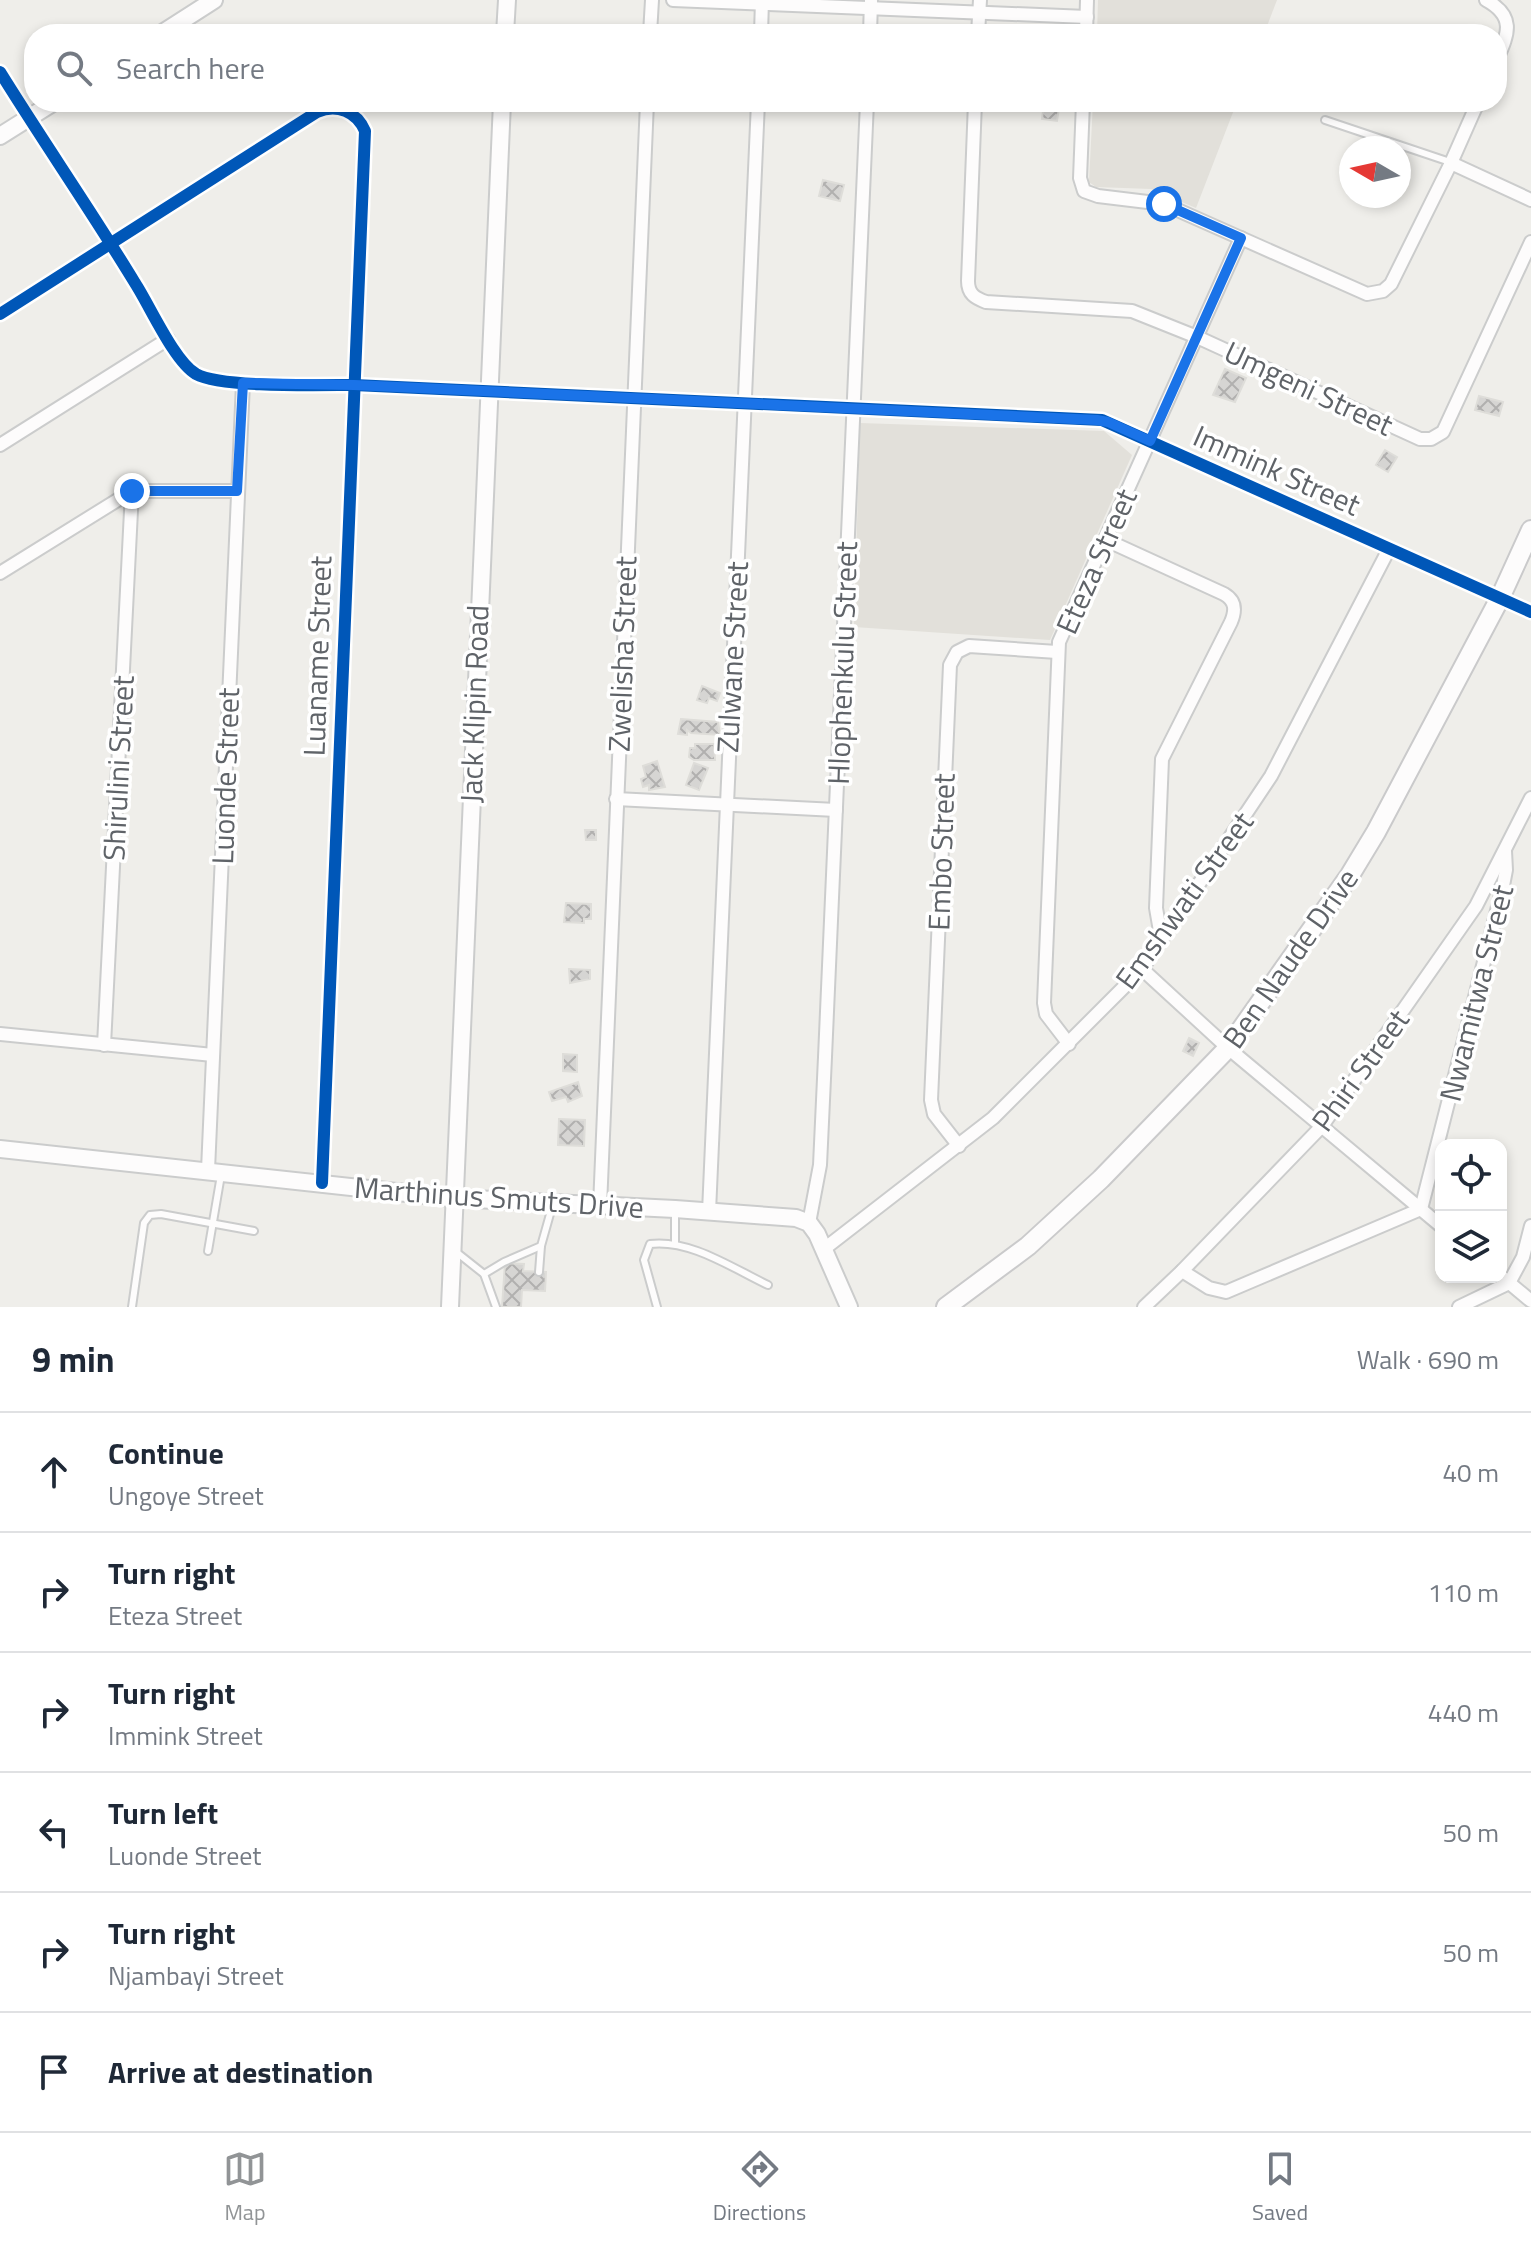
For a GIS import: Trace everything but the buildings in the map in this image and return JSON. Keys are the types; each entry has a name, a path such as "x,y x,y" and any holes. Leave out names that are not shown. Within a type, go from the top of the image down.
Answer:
{"main road":[{"name":"Ben Naude Drive","path":"946,1307 1049,1227 1101,1179 1228,1048 1343,885 1376,832 1500,598 1531,530"}],"street":[{"path":"177,24 214,0"},
{"path":"506,24 507,0"},
{"path":"651,24 652,0"},
{"path":"673,0 979,6 1087,17"},
{"path":"1087,0 1087,24"},
{"path":"1486,0 1503,11 1507,24"},
{"path":"761,24 762,2"},
{"path":"870,24 871,4"},
{"name":"Immink Street","path":"0,72 24,110"},
{"name":"Immink Street","path":"25,112 168,339 184,363 196,374 243,383 354,385 1097,420 1108,422 1531,612"},
{"path":"0,136 38,112"},
{"name":"Luaname Street","path":"110,245 319,112"},
{"name":"Luaname Street","path":"322,1183 365,131 356,115 347,112"},
{"name":"Jack Klipin Road","path":"451,1305 452,1198 501,112"},
{"name":"Zwelisha Street","path":"600,1206 646,112"},
{"name":"Zulwane Street","path":"709,1212 758,112"},
{"name":"Hlophenkulu Street","path":"809,1223 820,1165 867,112"},
{"name":"Umgeni Street","path":"975,112 968,281 973,296 986,302 1126,310 1197,337 1414,436 1431,439 1443,432 1531,242"},
{"path":"1083,112 1080,178 1084,191 1098,196 1157,202 1367,294 1387,288 1394,279 1474,112"},
{"path":"1451,163 1531,200"},
{"name":"Eteza Street","path":"1069,1044 1048,1017 1044,1003 1057,652 1060,639 1241,238"},
{"path":"0,314 110,245"},
{"path":"0,445 168,339"},
{"name":"Luonde Street","path":"215,1171 213,1055 243,383"},
{"path":"0,573 132,491 237,491"},
{"name":"Shirulini Street","path":"104,1045 132,491"},
{"path":"1106,540 1224,594 1233,600 1235,606 1231,622 1162,759 1156,908 1161,937"},
{"name":"Emshwati Street","path":"824,1249 993,1118 1142,969 1271,776 1389,549"},
{"name":"Embo Street","path":"959,1146 934,1114 931,1100 949,669 957,652 969,646 1057,652"},
{"name":"Phiri Street","path":"1144,1307 1322,1126 1476,906 1531,798"},
{"path":"616,799 836,810"},
{"name":"Nwamitwa Street","path":"1421,1209 1502,891 1506,870 1505,848"},
{"path":"1142,969 1228,1048 1435,1221"},
{"path":"0,1034 213,1055"},
{"name":"Marthinus Smuts Drive","path":"0,1149 452,1198 775,1215 809,1223"},
{"path":"1182,1271 1213,1290 1226,1292 1421,1209"},
{"path":"809,1223 849,1307"},
{"path":"1507,1277 1523,1257 1531,1226"},
{"path":"1507,1281 1531,1301"},
{"path":"1459,1307 1498,1283"}],"lane":[{"path":"1325,120 1451,163"},
{"path":"208,1251 215,1171"},
{"path":"539,1272 541,1246 553,1204"},
{"path":"675,1209 675,1243"},
{"path":"132,1307 144,1223 150,1215 161,1214 254,1231"},
{"path":"657,1307 644,1260 650,1244 675,1243 768,1285"},
{"path":"484,1274 541,1246"},
{"path":"452,1249 484,1274 496,1307"}],"shaded area":[{"path":"1098,0 1277,0 1268,24 1097,24"},
{"path":"1092,112 1233,112 1196,208 1151,189 1096,187 1089,182"},
{"path":"860,423 1104,431 1132,455 1050,640 854,627"}],"cycle path":[{"path":"0,72 24,109"},
{"path":"26,112 119,256 171,346 196,374 227,382 272,385 354,385 1102,420 1531,612"},
{"path":"0,314 317,112"},
{"path":"322,1183 365,131 348,112"}],"route":[{"path":"132,491 237,491 243,383 354,385 1097,420 1150,441 1241,238 1164,204"}]}
